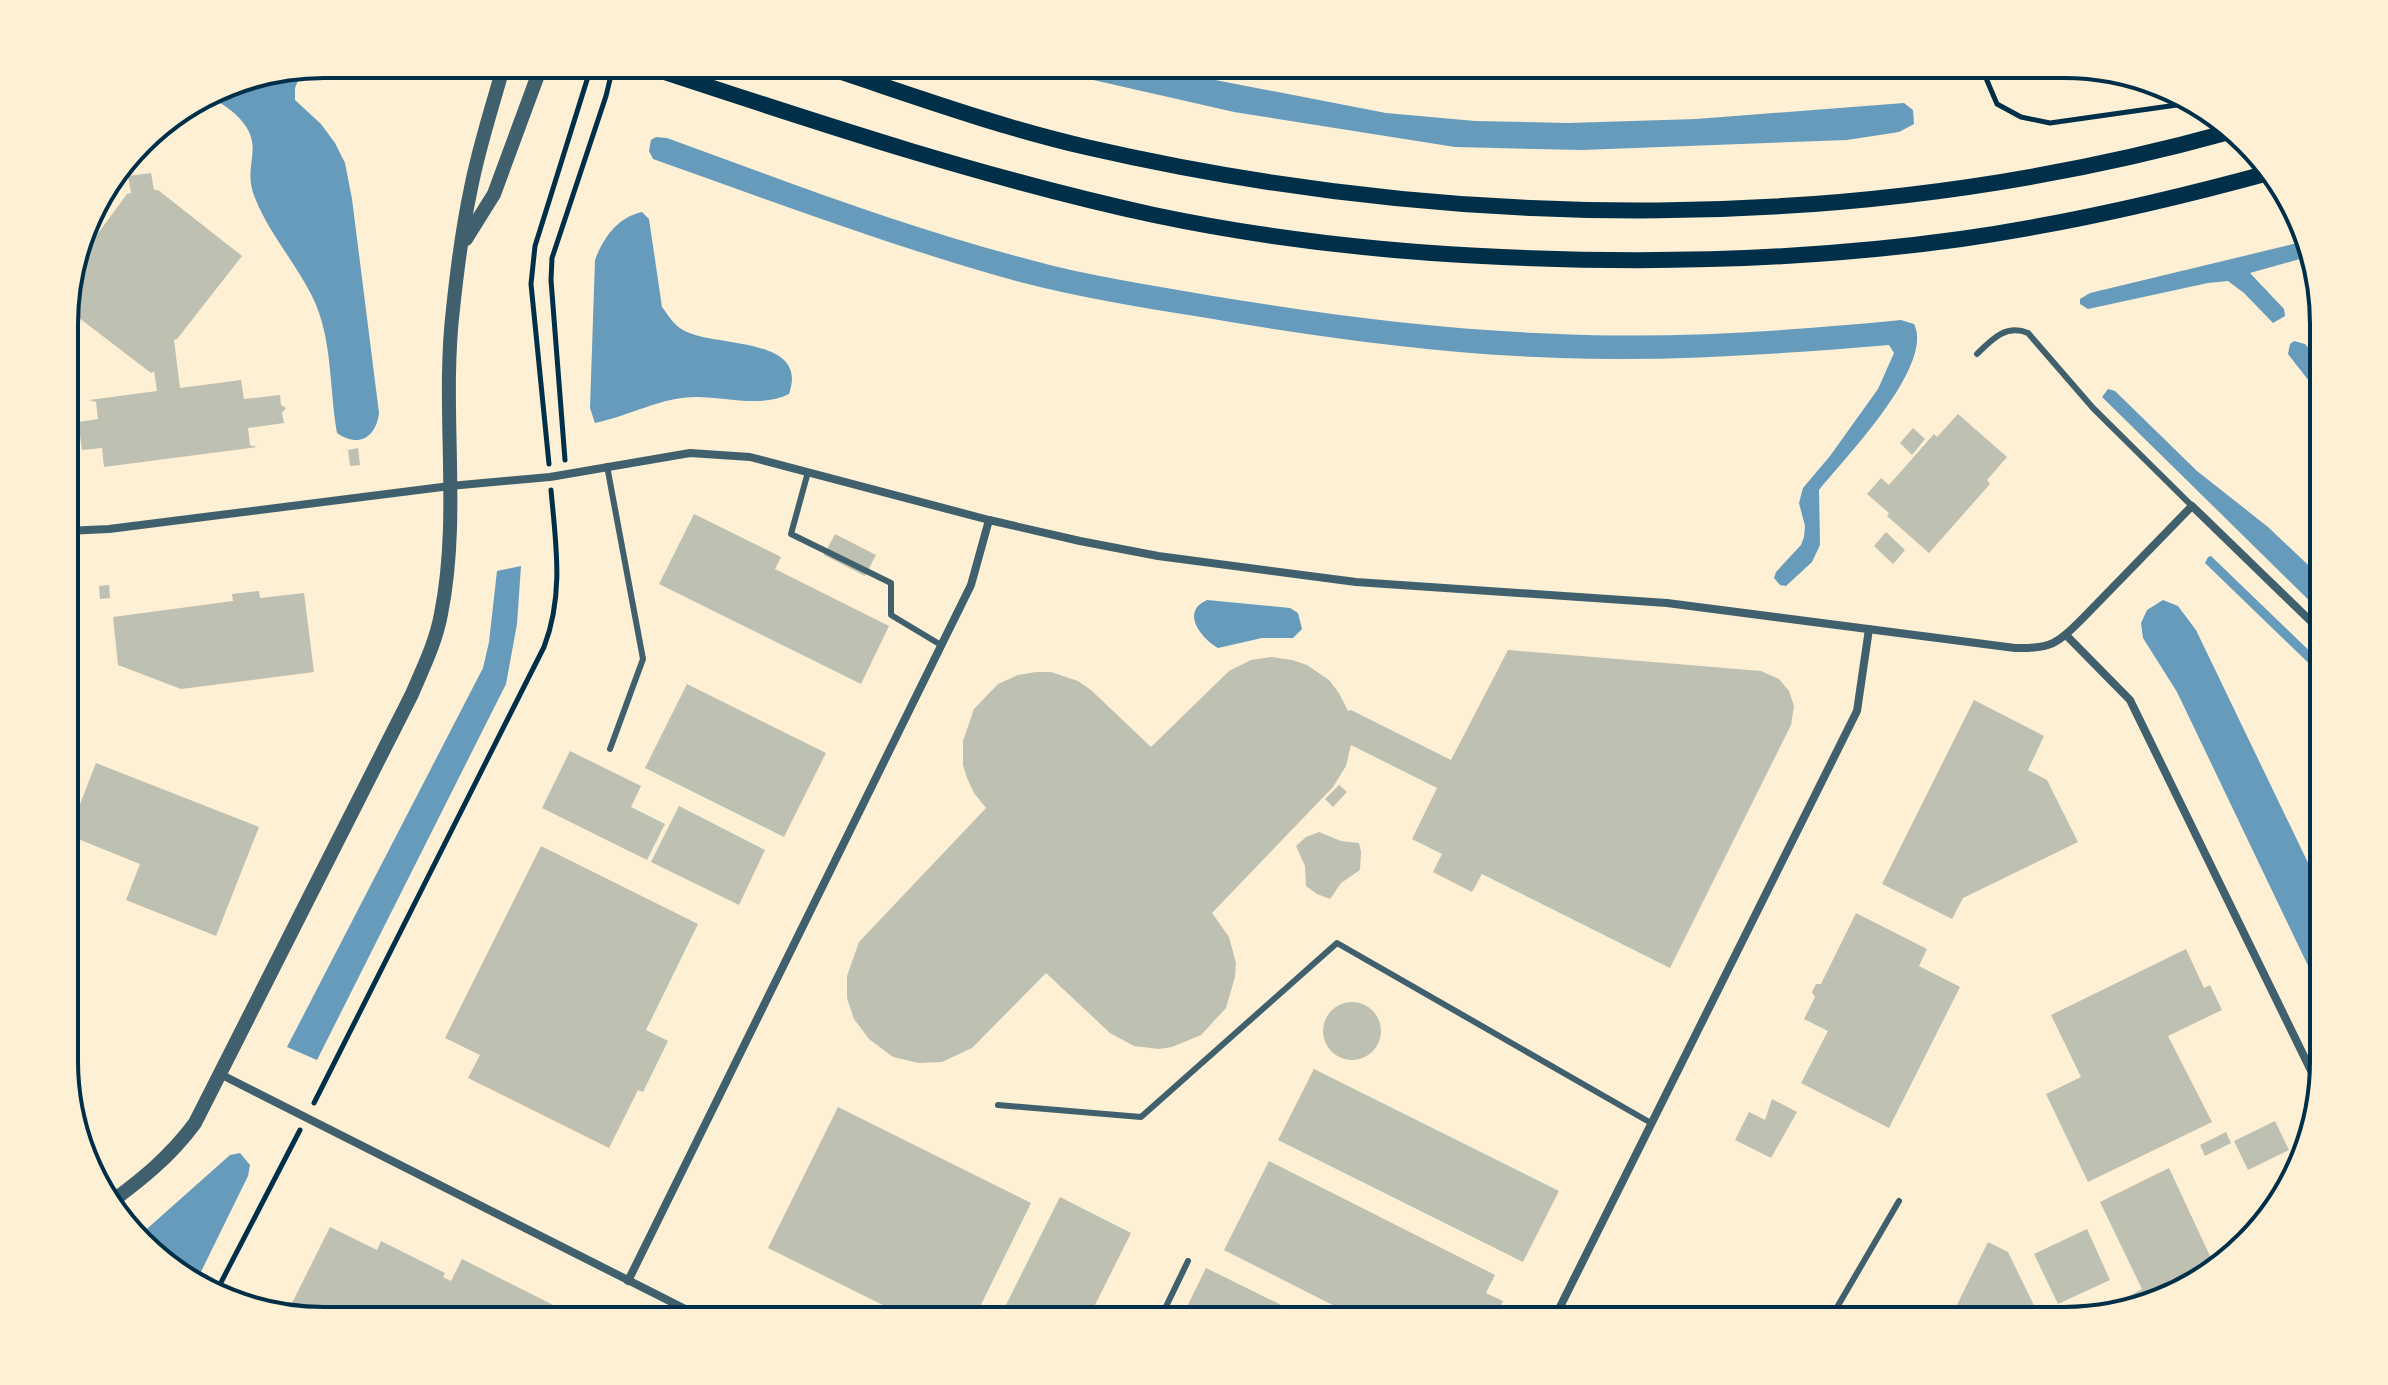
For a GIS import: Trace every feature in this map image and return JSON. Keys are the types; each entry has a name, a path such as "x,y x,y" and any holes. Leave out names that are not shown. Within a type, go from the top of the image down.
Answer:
{"main road":[{"path":"683,78 853,134 1056,192 1158,216 1331,245 1399,252 1610,261 1837,253 1962,239 2033,226 2185,196 2260,175"},
{"path":"860,78 975,115 1084,146 1144,159 1343,193 1522,210 1694,210 1819,203 1932,191 2061,171 2220,134"}],"street":[{"path":"118,1197 157,1168 195,1123 412,694 431,650 441,614 448,559 448,408 452,310 471,188 500,78"},
{"path":"463,243 494,194 537,78"},
{"path":"78,530 550,477 690,453 750,457 989,520 1127,550 1279,574 1667,603 2015,648 2044,649 2066,635 2192,506 2309,619"},
{"path":"628,1281 971,585 989,520"},
{"path":"1560,1306 1857,711 1869,629"},
{"path":"2066,635 2130,700 2309,1066"},
{"path":"220,1074 680,1307"}],"lane":[{"path":"1977,354 2008,330 2019,329 2028,333 2093,408 2192,506"},
{"path":"607,466 643,659 610,749"},
{"path":"808,472 791,534 891,583 891,615 941,645"},
{"path":"998,1105 1141,1117 1337,943 1651,1123"},
{"path":"1838,1306 1899,1201"},
{"path":"1166,1307 1188,1261"}],"path":[{"path":"220,1283 544,647 551,627 558,590 531,284 540,227 588,78"},
{"path":"566,474 551,280 552,258 610,78"},
{"path":"1986,78 1997,104 2021,117 2050,123 2175,105"}],"water":[{"path":"1085,78 1205,78 1386,113 1475,121 1568,123 1696,119 1904,103 1913,110 1914,124 1899,132 1847,140 1582,150 1455,147 1234,112"},
{"path":"298,80 295,100 321,124 345,163 379,413 374,429 365,438 352,440 337,433 329,362 318,310 255,198 250,174 253,145 250,135 245,125 218,103 260,86"},
{"path":"667,138 846,203 981,246 1073,270 1213,296 1386,321 1559,334 1730,333 1901,320 1914,324 1917,342 1912,363 1900,386 1866,434 1819,490 1820,545 1812,562 1786,586 1780,585 1774,578 1804,537 1805,526 1799,503 1803,488 1878,389 1894,353 1889,345 1683,358 1515,356 1338,338 1160,310 1020,282 835,224 653,159 649,151 651,140"},
{"path":"642,212 649,219 662,307 671,320 683,330 697,335 773,353 786,362 792,375 789,394 755,401 683,398 595,423 590,408 595,260 612,230"},
{"path":"2296,243 2301,259 2250,273 2284,309 2285,316 2273,323 2228,281 2088,309 2080,304 2080,299 2090,293"},
{"path":"2294,341 2309,348 2309,381 2288,354"},
{"path":"2108,389 2115,391 2197,471 2268,527 2309,566 2309,600 2102,397"},
{"path":"2211,556 2309,650 2309,663 2205,563"},
{"path":"521,566 517,624 506,684 317,1060 287,1047 483,668 497,571"},
{"path":"1207,600 1290,608 1298,613 1302,629 1293,638 1262,638 1218,648 1200,632 1194,618 1199,605"},
{"path":"2163,600 2178,606 2196,630 2309,865 2309,968 2177,692 2143,638 2141,623 2147,610"},
{"path":"240,1153 250,1165 248,1176 200,1273 174,1256 146,1230 230,1155"}],"building":[{"path":"151,173 154,190 158,190 242,256 174,340 180,388 241,380 244,399 280,395 281,405 286,408 282,413 284,423 248,428 250,445 257,447 104,467 102,448 82,450 78,422 98,419 96,402 89,400 157,391 154,371 151,373 78,317 80,292 91,245 127,194 131,193 128,176"},
{"path":"1958,414 2007,457 1987,480 1990,484 1929,553 1867,494 1881,478 1889,485 1934,434 1937,437"},
{"path":"1913,428 1925,439 1912,455 1900,443"},
{"path":"358,448 360,465 350,466 348,450"},
{"path":"694,514 781,557 775,569 889,626 861,684 659,584"},
{"path":"1886,532 1905,550 1893,564 1874,546"},
{"path":"835,534 876,555 865,576 824,555"},
{"path":"109,585 110,598 100,599 99,586"},
{"path":"259,591 260,598 304,593 314,672 181,689 118,665 113,617 233,601 232,594"},
{"path":"1508,650 1761,671 1779,679 1789,691 1794,706 1791,725 1670,968 1482,874 1472,892 1433,872 1442,854 1412,839 1437,788 1351,745 1346,766 1333,787 1212,913 1229,937 1236,963 1235,977 1226,1008 1201,1035 1172,1047 1134,1046 1110,1033 1046,973 972,1048 942,1062 919,1063 893,1057 869,1039 854,1019 847,998 847,976 859,942 986,808 967,778 963,765 963,741 974,709 998,684 1018,675 1036,672 1051,672 1078,681 1151,747 1229,671 1251,660 1271,657 1292,660 1307,665 1329,680 1348,711 1451,760"},
{"path":"687,684 826,753 784,837 645,768"},
{"path":"1974,700 2044,736 2028,770 2047,780 2078,842 1963,898 1952,919 1882,884"},
{"path":"570,751 641,786 631,807 665,824 647,860 542,808"},
{"path":"96,763 259,827 216,936 126,900 140,864 78,839 78,809"},
{"path":"1339,785 1347,792 1333,807 1325,799"},
{"path":"679,806 765,850 739,905 651,862"},
{"path":"1319,832 1341,841 1359,843 1361,852 1360,870 1341,883 1330,899 1306,886 1305,866 1296,846 1306,837"},
{"path":"541,846 698,924 646,1030 668,1041 643,1092 638,1090 609,1148 468,1078 480,1055 445,1038"},
{"path":"1856,913 1927,949 1919,966 1960,987 1889,1128 1801,1083 1828,1031 1804,1019 1815,997 1812,992 1816,984 1821,984"},
{"path":"2186,949 2204,988 2210,985 2222,1010 2168,1036 2212,1122 2088,1182 2046,1094 2081,1077 2051,1015"},
{"path":"1352,1002 1372,1011 1381,1031 1372,1051 1352,1060 1332,1051 1323,1031 1332,1011"},
{"path":"1314,1069 1559,1191 1523,1262 1278,1140"},
{"path":"1772,1099 1797,1112 1771,1158 1735,1140 1749,1112 1765,1120"},
{"path":"838,1107 1031,1203 980,1307 886,1307 768,1248"},
{"path":"2275,1121 2289,1150 2248,1170 2234,1141"},
{"path":"2226,1132 2231,1143 2205,1156 2200,1145"},
{"path":"1269,1161 1495,1275 1486,1293 1503,1301 1501,1306 1335,1306 1224,1250"},
{"path":"2169,1168 2210,1256 2218,1252 2173,1282 2123,1299 2142,1289 2100,1202"},
{"path":"1060,1197 1131,1233 1094,1307 1005,1307"},
{"path":"330,1227 377,1250 381,1241 445,1273 443,1277 451,1281 462,1259 557,1307 324,1307 291,1305"},
{"path":"2087,1229 2110,1280 2058,1304 2034,1254"},
{"path":"1988,1242 2008,1252 2034,1306 1956,1306"},
{"path":"1206,1268 1284,1306 1187,1307"}]}
